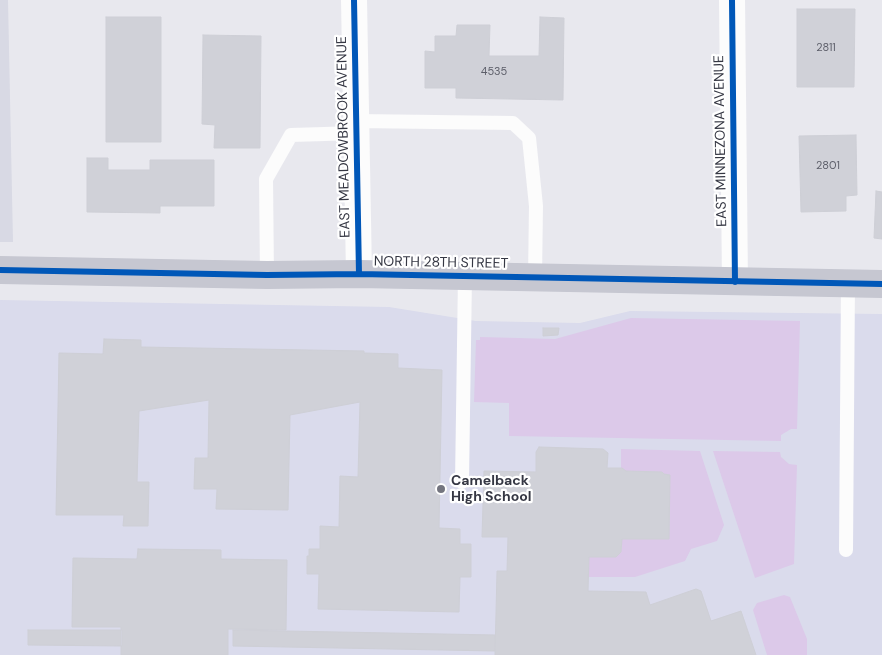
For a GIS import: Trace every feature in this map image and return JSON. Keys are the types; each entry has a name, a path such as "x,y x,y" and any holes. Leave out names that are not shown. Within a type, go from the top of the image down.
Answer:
{"street":[{"name":"EAST MEADOWBROOK AVENUE","path":"354,0 358,127 359,274"},
{"name":"EAST MINNEZONA AVENUE","path":"732,0 735,282"},
{"name":"NORTH 28TH STREET","path":"0,270 267,275 359,274 882,284"}],"lane":[{"path":"267,275 266,179 290,135 358,127 513,123 529,138 536,206 535,278"},
{"path":"462,482 465,276"},
{"path":"846,550 848,283"}],"shaded area":[{"path":"0,0 8,0 13,242 0,242"},
{"name":"Camelback High School","path":"0,300 389,307 476,321 580,323 630,311 882,314 882,655 0,655"},
{"path":"631,318 800,321 797,429 791,429 781,435 781,441 509,436 509,403 474,402 476,340 480,340 480,337 555,339"},
{"path":"621,449 700,451 724,525 717,541 691,549 685,561 635,577 589,577 589,557 616,557 621,552 622,539 669,539 670,475 662,472 626,471 621,468"},
{"path":"713,451 780,452 781,457 789,464 797,465 794,564 755,578"},
{"path":"784,595 790,597 807,639 807,655 767,655 753,610 757,603"}],"building":[{"path":"797,9 855,9 854,87 797,87"},
{"path":"106,17 161,17 161,142 106,142"},
{"path":"540,17 564,18 563,100 456,98 456,88 425,88 425,51 435,52 435,36 456,36 457,25 490,25 489,56 539,56"},
{"path":"203,35 261,36 260,148 214,148 215,125 202,124"},
{"path":"856,135 857,195 846,196 846,211 801,212 799,136"},
{"path":"87,158 108,158 108,170 150,170 150,160 214,160 214,206 160,206 160,213 87,212"},
{"path":"876,191 882,192 882,239 874,238"},
{"path":"543,328 559,328 558,335 543,336"},
{"path":"104,339 141,340 141,347 364,351 364,353 398,354 398,368 442,370 439,528 460,529 460,544 471,544 471,577 460,577 459,612 318,609 319,574 307,574 307,556 309,556 309,549 320,549 320,526 339,527 340,476 358,477 360,402 290,415 288,510 216,509 217,489 194,489 195,458 208,458 209,400 139,411 137,482 149,482 148,526 123,526 124,515 56,515 59,353 103,354"},
{"path":"539,447 603,449 608,453 607,468 622,468 626,471 662,472 670,475 669,539 622,539 621,552 616,557 589,557 588,591 646,592 650,605 696,589 701,591 711,621 741,611 756,655 495,655 497,571 507,571 508,537 482,537 484,471 536,472 536,452"},
{"path":"138,549 221,550 221,559 287,560 286,630 228,629 228,655 121,655 121,627 72,627 73,558 137,559"},
{"path":"28,630 122,630 122,646 28,645"},
{"path":"233,630 495,635 495,651 233,646"}],"cycle path":[{"path":"354,0 359,274"},
{"path":"732,0 735,282"},
{"path":"0,270 267,275 359,274 882,284"}],"place":[{"name":"Camelback High School","path":"441,489"}]}
